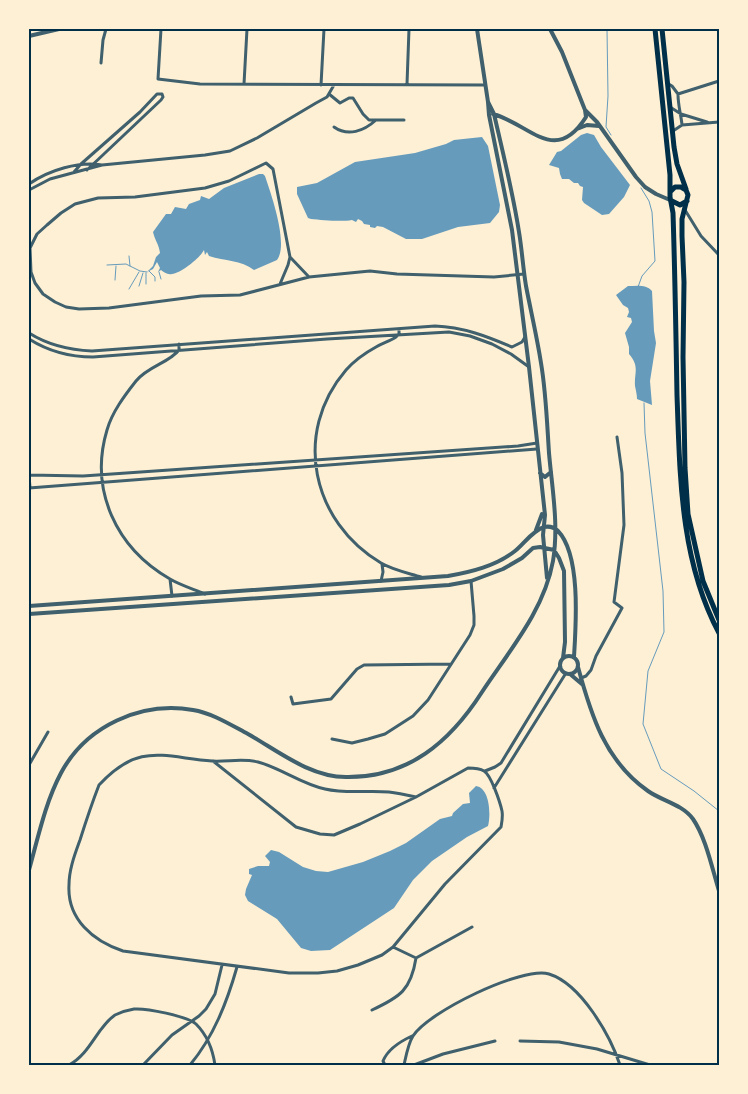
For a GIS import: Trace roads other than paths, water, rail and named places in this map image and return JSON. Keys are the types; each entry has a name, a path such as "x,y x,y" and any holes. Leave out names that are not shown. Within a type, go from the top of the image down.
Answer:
{"main road":[{"path":"655,29 670,197 672,201 679,444 683,513 692,561 701,590 719,633"},
{"path":"662,29 678,164 688,195 682,236 685,468 688,514 703,581 719,620"},
{"path":"671,192 678,187 686,190"},
{"path":"672,201 680,205 688,200"}],"street":[{"path":"29,36 59,29"},
{"path":"101,63 106,29"},
{"path":"161,29 158,79 200,84 485,86"},
{"path":"244,84 247,29"},
{"path":"321,85 324,29"},
{"path":"407,84 410,29"},
{"path":"477,29 488,102 488,115 512,230 530,367 536,443 544,506 544,547 548,580"},
{"path":"488,115 494,114 549,140 564,140 586,117 562,52 550,29"},
{"path":"678,94 719,81"},
{"path":"667,83 678,94 682,125"},
{"path":"29,190 50,179 102,166 230,151 258,138 329,94 334,85"},
{"path":"74,172 157,94 162,94 161,100 92,163 87,170"},
{"path":"329,94 340,103 353,98 367,119 404,120"},
{"path":"29,870 52,795 61,774 71,757 89,738 111,722 137,712 173,708 193,710 208,714 299,764 324,774 344,777 377,776 415,761 456,728 534,614 542,598 553,561 555,528 551,472 541,365 524,274 519,230 494,114 488,102"},
{"path":"670,107 681,114 710,122"},
{"path":"585,110 636,177 658,195 672,201"},
{"path":"334,127 344,132 355,132 365,129 376,120"},
{"path":"673,131 682,125 719,122"},
{"path":"575,130 587,125 599,126"},
{"path":"29,184 51,172 81,164 92,163 102,166"},
{"path":"280,284 290,257 273,169 266,163 230,181 205,188 135,197 87,200 61,213 37,234 30,248 30,272 43,294 66,307 79,309 109,308 201,296 240,295 309,277 370,271 397,274 494,277 524,274"},
{"path":"658,195 671,192"},
{"path":"685,209 701,236 719,255"},
{"path":"290,257 309,277"},
{"path":"29,333 50,344 76,351 92,351 435,326 460,328 512,347"},
{"path":"398,328 399,334"},
{"path":"29,339 50,350 84,357 449,332 470,336 492,344 530,367"},
{"path":"399,334 393,339 369,350 345,372 322,410 315,447 315,460 320,489 328,508 343,532 382,564 422,577"},
{"path":"512,347 522,342 525,337"},
{"path":"179,344 179,350 171,357 145,372 138,379 118,407 108,428 102,452 103,494 115,524 129,545 148,563 170,579 205,594"},
{"path":"511,354 512,347"},
{"path":"570,674 581,678 586,676 591,670 596,656 622,608 614,602 624,525 622,473 617,437"},
{"path":"536,443 102,475 29,475 30,488 537,449"},
{"path":"540,473 545,477 551,472"},
{"path":"536,531 544,506"},
{"path":"29,606 448,576 474,571 498,562 514,553 536,531 550,526 555,528 567,544 572,560 576,602 574,657"},
{"path":"29,614 449,585 471,581 503,570 522,558 533,548 544,547 554,550 559,558 564,571 565,642 563,658 501,763 495,767 485,771 468,768 416,797 334,835 320,834 296,827 212,761"},
{"path":"381,581 382,564"},
{"path":"448,576 449,585"},
{"path":"170,579 172,596"},
{"path":"332,739 352,743 385,734 413,716 428,700 470,635 474,625 471,581"},
{"path":"563,658 568,656 574,657 578,661 583,685 599,730 610,752 622,769 636,783 674,804 692,817 700,833 719,890"},
{"path":"291,697 293,704 331,699 357,669 364,666 452,664"},
{"path":"560,666 583,685"},
{"path":"494,789 535,721 570,674 575,672 578,667"},
{"path":"529,716 535,721"},
{"path":"29,765 48,732"},
{"path":"416,797 390,792 336,792 311,787 256,761 212,761 164,754 144,756 126,763 109,775 100,785 72,866 69,891 72,908 86,931 109,947 123,951 289,973 338,971 382,956 393,947 445,884 501,827 502,809 490,778 485,771"},
{"path":"372,1010 397,997 405,989 410,983 416,958 472,926"},
{"path":"393,947 416,958"},
{"path":"143,1065 172,1034 206,1009 215,994 222,965"},
{"path":"190,1065 208,1041 228,996 237,967"},
{"path":"385,1065 383,1061 385,1057 399,1042 413,1036 425,1024 447,1009 488,987 517,976 539,972 549,974 574,990 602,1026 620,1065"},
{"path":"69,1065 82,1056 114,1016 124,1011 144,1010 191,1021 202,1031 208,1041 215,1065"},
{"path":"404,1065 413,1036"},
{"path":"414,1065 443,1054 495,1041"},
{"path":"520,1041 559,1042 598,1049 650,1065"}],"water":[{"path":"587,133 594,135 630,185 624,197 609,214 602,215 584,203 582,200 583,187 569,179 562,179 559,168 549,165 557,152 581,135"},
{"path":"482,137 488,146 500,205 499,212 490,223 458,227 422,239 406,239 383,227 370,227 370,225 364,224 358,219 356,222 352,220 332,221 308,218 297,194 297,187 317,183 355,162 415,153 454,140"},
{"path":"259,174 265,176 278,219 281,243 277,260 254,270 238,262 209,256 207,252 205,255 204,250 190,265 176,273 169,274 161,270 158,272 160,268 157,262 153,269 147,272 153,266 156,257 160,253 153,232 166,214 171,214 175,207 186,209 189,204 200,200 201,196 209,199 224,188"},
{"path":"628,286 644,286 652,291 656,343 650,381 652,405 637,399 635,366 629,354 625,333 632,322 631,318 627,317 628,308 623,305 616,295"},
{"path":"476,786 481,788 487,797 489,809 488,826 467,837 432,861 413,880 394,908 330,950 311,951 301,948 277,919 248,901 245,895 252,875 249,874 249,869 258,866 269,866 270,862 265,856 271,850 279,852 303,867 316,871 328,872 363,862 406,843 440,819 452,816 463,804 470,803 469,793"}],"waterway":[{"path":"607,29 608,96 606,127 611,135"},
{"path":"638,287 642,276 655,261 652,212 649,201 641,188"},
{"path":"129,256 130,266"},
{"path":"107,265 126,264 140,271 147,272"},
{"path":"115,280 116,266"},
{"path":"149,271 155,277 155,281"},
{"path":"129,289 139,272"},
{"path":"159,272 161,279"},
{"path":"139,286 143,273"},
{"path":"146,273 146,284"},
{"path":"644,403 645,433 663,591 664,632 648,671 643,724 661,769 694,791 719,811"}]}
